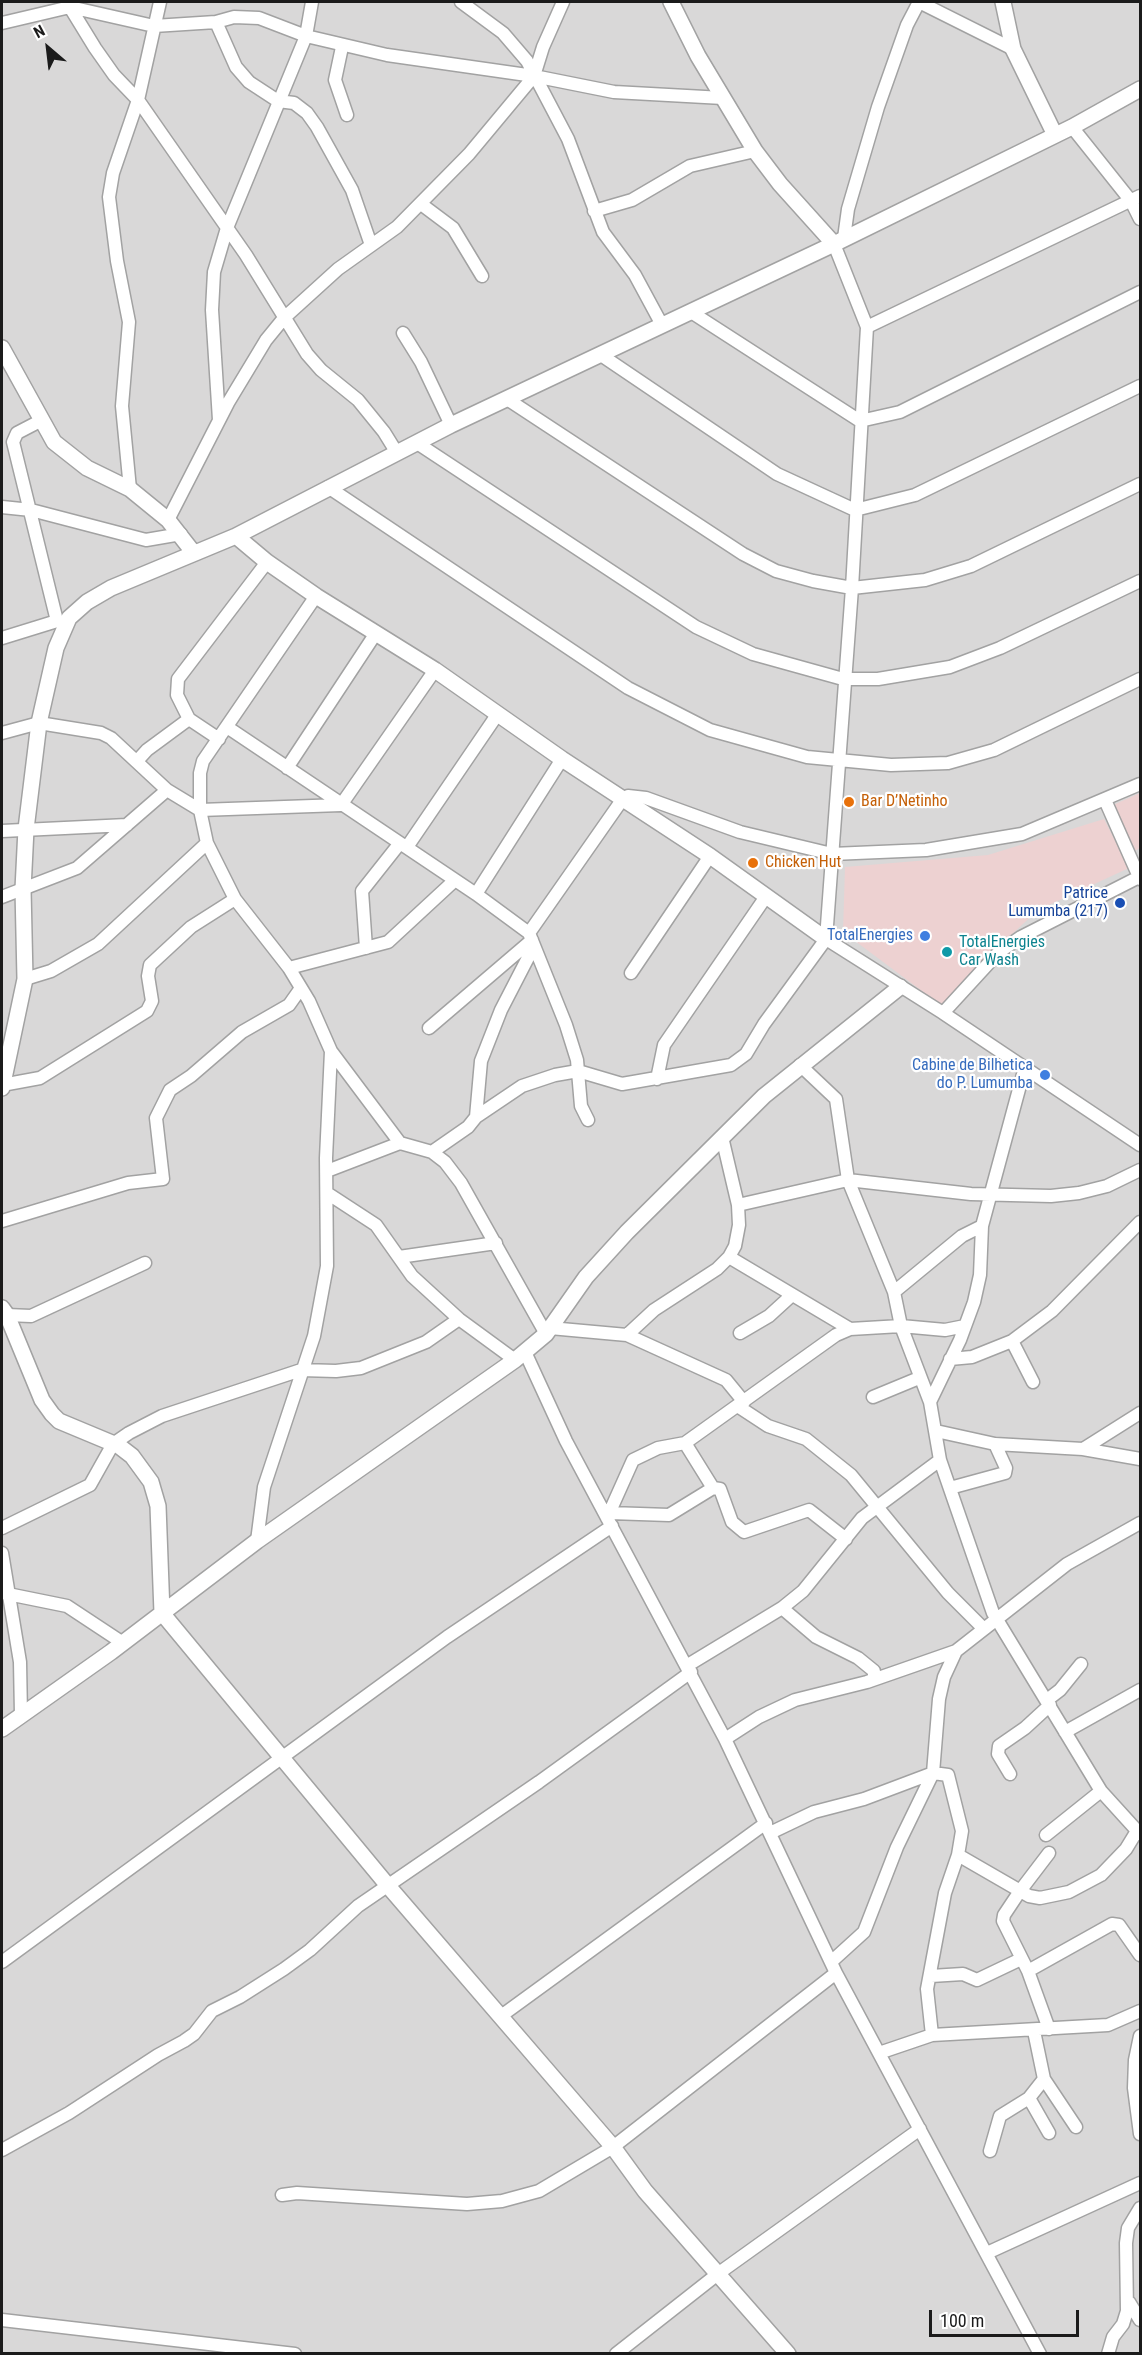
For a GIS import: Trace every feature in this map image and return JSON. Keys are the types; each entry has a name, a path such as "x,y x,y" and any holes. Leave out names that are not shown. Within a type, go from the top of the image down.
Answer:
{"street":[{"path":"130,489 122,406 129,322 117,261 110,197 113,173 138,100 160,2"},
{"path":"219,420 212,301 214,272 227,228 306,36 312,2"},
{"path":"461,2 503,33 520,51 568,139 603,232 635,275 662,325"},
{"path":"168,520 219,420 266,340 284,318 338,269 397,227 469,154 534,76 543,47 563,2"},
{"path":"432,1152 468,1127 476,1117 522,1086 555,1075 578,1071 615,1084 657,1079 731,1065 740,1060 826,939 843,679 852,588 867,327 839,241 780,184 755,151 698,56 671,2"},
{"path":"839,241 878,107 907,25 919,2 1013,49"},
{"path":"1003,2 1013,49 1055,135"},
{"path":"68,4 114,75 138,100 227,228 308,354 321,370 358,400 384,432 397,453"},
{"path":"2,23 68,4 154,26 216,22 234,17 259,18 306,36 342,46 534,76 614,92 723,98"},
{"path":"216,22 237,67 249,82 278,101 294,103 307,113 317,127 352,190 371,245"},
{"path":"342,46 335,80 347,115"},
{"path":"2,638 61,623 87,602 111,588 236,536 451,425 839,241 1072,127 1140,89"},
{"path":"1072,127 1136,198 1140,219"},
{"path":"594,211 632,200 690,166 755,151"},
{"path":"867,327 1136,198"},
{"path":"421,204 453,228 482,276"},
{"path":"691,312 860,421 900,412 1140,292"},
{"path":"403,333 421,362 451,425"},
{"path":"2,348 54,442 69,456 130,489 168,520 193,552"},
{"path":"601,355 777,474 855,510 915,495 1140,386"},
{"path":"507,399 743,554 776,571 852,588 925,580 971,566 1140,484"},
{"path":"42,420 14,436 61,623 39,723 26,829 23,889 25,979 5,1052 2,1086 40,1078 147,1011 152,1001 148,976 150,965 191,927 235,899"},
{"path":"417,443 696,627 753,654 843,679 878,679 950,667 1000,648 1140,581"},
{"path":"328,487 628,688 710,730 807,757 891,765 948,763 994,750 1140,679"},
{"path":"2,507 31,510 146,540 181,534"},
{"path":"236,536 267,562 316,596 435,670 622,800 710,856 765,898 1025,1067 1140,1145"},
{"path":"219,739 189,719 177,695 178,679 267,562"},
{"path":"316,596 203,761 200,773 201,810 207,843 235,899 289,968 331,1051 400,1143"},
{"path":"287,768 376,633"},
{"path":"341,805 435,670"},
{"path":"366,948 362,891 403,845 497,715"},
{"path":"137,762 147,750 189,719"},
{"path":"2,733 39,723 101,733 111,738 166,790 201,810 341,805"},
{"path":"227,727 476,894 531,941 566,1025 578,1071 581,1106 588,1120"},
{"path":"476,894 562,759"},
{"path":"476,1117 481,1061 531,941 622,800 628,796 646,798 740,832 832,854 926,850 1023,834 1140,784"},
{"path":"2,897 77,868 166,790"},
{"path":"943,1013 999,952 1022,937 1140,878 1105,800"},
{"path":"2,831 127,825"},
{"path":"25,979 51,972 98,944 207,843"},
{"path":"631,973 710,856"},
{"path":"289,968 388,942 454,881"},
{"path":"657,1079 664,1045 765,898"},
{"path":"429,1028 531,941"},
{"path":"2,1729 123,1643 257,1541 520,1356 548,1331 586,1276 722,1137 800,1065 900,987"},
{"path":"2,1221 128,1183 163,1179 156,1118 170,1090 191,1076 242,1032 289,1005 301,988"},
{"path":"257,1541 264,1487 314,1336 327,1266 331,1051"},
{"path":"800,1065 836,1099 848,1180 894,1292 901,1326 930,1402 940,1460 993,1613 999,1619 1101,1791 1139,1832 1101,1875 1069,1892 1040,1898 1020,1891 958,1855"},
{"path":"930,1402 965,1326 980,1275 982,1226 1025,1067"},
{"path":"627,1335 654,1310 717,1269 729,1257 735,1246 739,1225 738,1204 722,1137"},
{"path":"327,1171 400,1143 432,1152 445,1162 461,1183 548,1331"},
{"path":"738,1204 848,1180 991,1196 1051,1197 1107,1186 1140,1170"},
{"path":"327,1193 376,1225 412,1276 459,1319 520,1356 689,1669 768,1828 833,1968 1040,2354"},
{"path":"950,1359 972,1357 1012,1341 1052,1311 1140,1222"},
{"path":"894,1292 962,1236 982,1226"},
{"path":"399,1257 496,1242"},
{"path":"729,1257 850,1329"},
{"path":"4,1312 31,1316 145,1263"},
{"path":"740,1333 769,1316 792,1295"},
{"path":"4,1312 42,1400 51,1414 59,1421 113,1444 132,1456 151,1482 158,1506 162,1613 389,1887 613,2146 645,2191 788,2354"},
{"path":"2,1528 90,1485 113,1444 162,1416 301,1370 336,1371 362,1368 426,1342 459,1319"},
{"path":"610,1519 633,1460 658,1448 685,1443 742,1405 836,1335 850,1329 901,1326 945,1330 965,1326"},
{"path":"548,1331 627,1335 726,1380 742,1405 768,1426 806,1439 851,1475 948,1593 984,1629"},
{"path":"1012,1341 1033,1382"},
{"path":"873,1397 919,1378"},
{"path":"1083,1449 1140,1413"},
{"path":"936,1431 995,1444 1083,1449 1140,1458"},
{"path":"685,1443 713,1488 720,1490 732,1522 744,1532 809,1510 846,1539"},
{"path":"950,1488 1005,1473 1006,1468 995,1444"},
{"path":"2,2150 69,2113 158,2055 184,2041 194,2034 212,2011 284,1970 310,1950 358,1906 389,1887 689,1669 782,1608 814,1580 862,1518 940,1460"},
{"path":"2,1962 610,1519 669,1515 713,1488"},
{"path":"725,1739 759,1717 795,1700 874,1679 956,1651 1067,1564 1140,1523"},
{"path":"2,1553 5,1593 20,1662 21,1715"},
{"path":"5,1593 68,1606 123,1643"},
{"path":"782,1608 816,1637 858,1658 874,1671 874,1679"},
{"path":"282,2195 297,2193 467,2204 502,2201 539,2191 613,2146 833,1968 864,1932 897,1847 933,1773 939,1699 944,1677 956,1651"},
{"path":"1010,1774 998,1754 999,1746 1025,1728 1081,1664"},
{"path":"1065,1732 1140,1690"},
{"path":"501,2016 768,1828 814,1812 853,1803 933,1773 943,1773 951,1779 962,1831 958,1855 945,1893 927,1989 932,2035"},
{"path":"1046,1835 1101,1791"},
{"path":"1049,1853 1020,1891 1004,1915 1003,1921 1028,1971 1049,2029"},
{"path":"1028,1971 1112,1924 1119,1924 1140,1955"},
{"path":"930,1976 963,1974 977,1980 1021,1959"},
{"path":"879,2053 932,2035 1108,2025 1140,2011"},
{"path":"1034,2031 1044,2079 1076,2127"},
{"path":"1140,2036 1135,2060 1134,2088 1140,2134"},
{"path":"990,2151 1000,2116 1029,2098 1044,2079"},
{"path":"1029,2098 1049,2133"},
{"path":"616,2354 719,2273 920,2129"},
{"path":"987,2253 1140,2183"},
{"path":"1108,2354 1113,2337 1123,2324 1129,2302 1126,2243 1128,2228 1140,2208"},
{"path":"1129,2302 1140,2320"},
{"path":"2,2320 295,2354"}],"shaded area":[{"path":"2,2 1140,2 1140,2353 2,2353"},
{"path":"1140,793 1140,848 1133,852 1111,806"},
{"path":"1104,819 1129,868 1038,910 969,974 942,1006 843,932 845,867 988,855"}],"place":[{"name":"Bar D’Netinho","path":"849,802"},
{"name":"Chicken Hut","path":"753,863"},
{"name":"Patrice Lumumba (217)","path":"1120,903"},
{"name":"TotalEnergies","path":"925,936"},
{"name":"TotalEnergies Car Wash","path":"947,952"},
{"name":"Cabine de Bilhetica do P. Lumumba","path":"1045,1075"}]}
